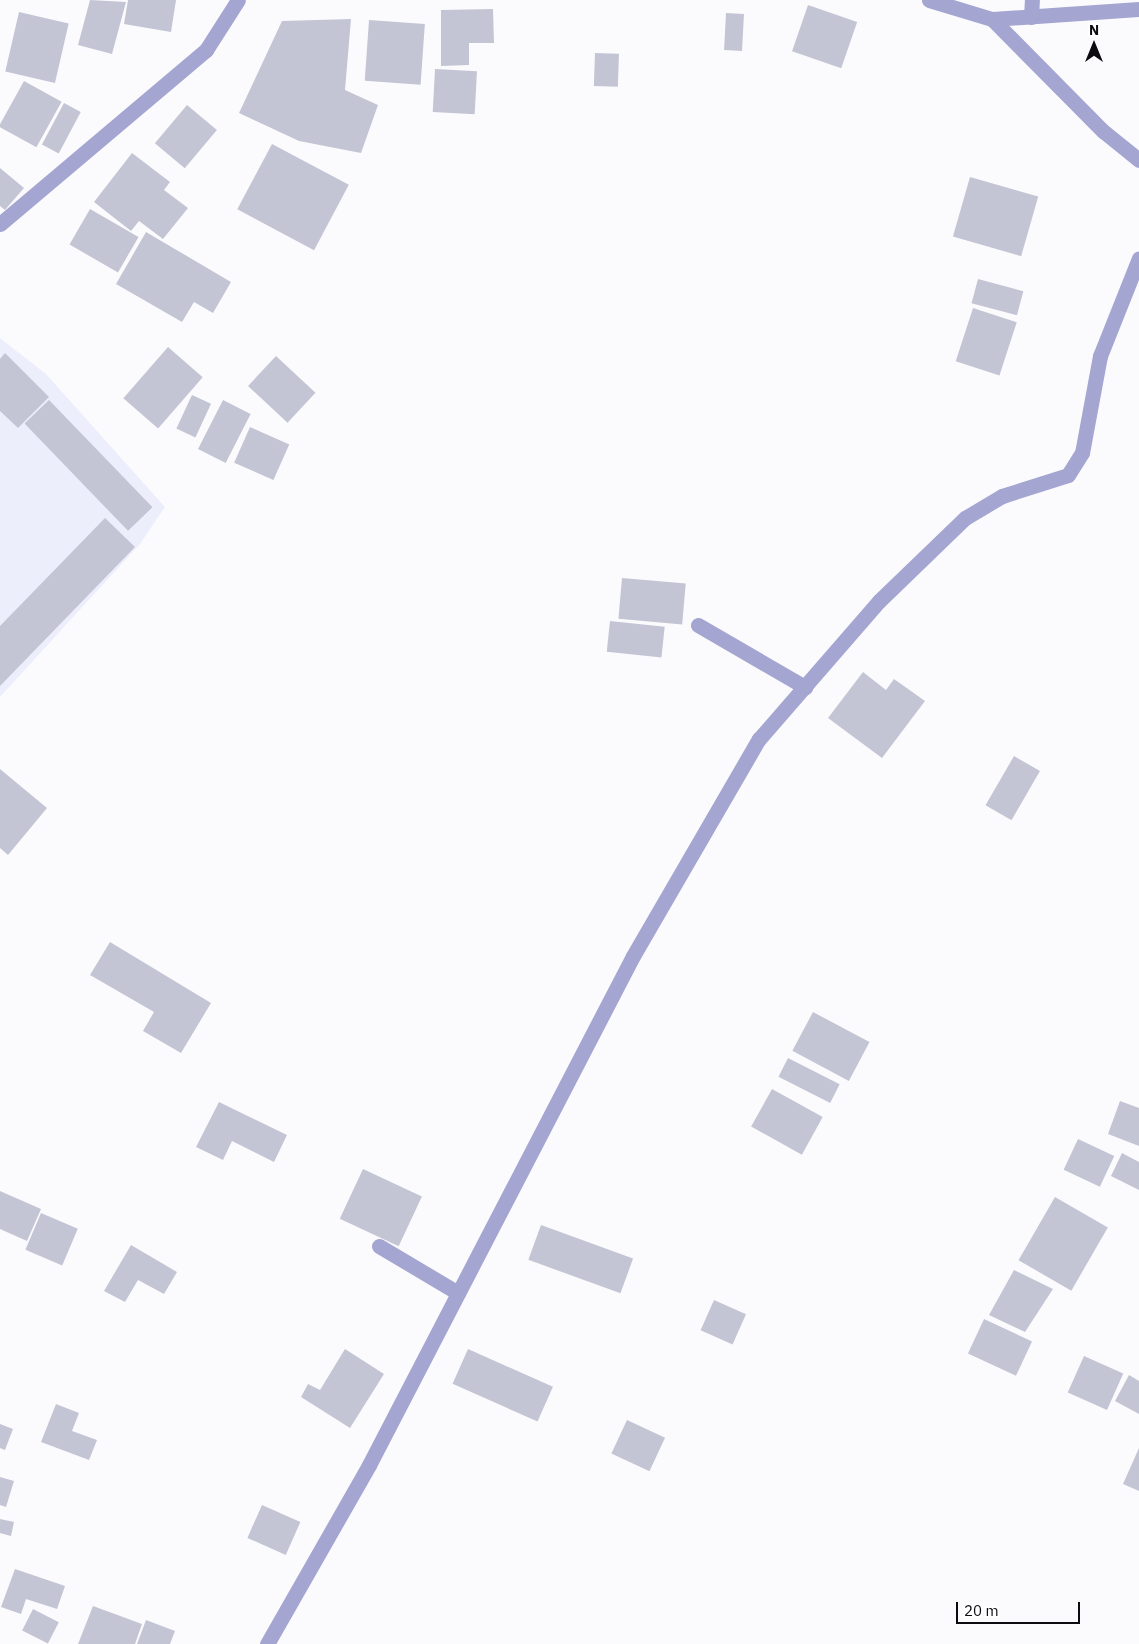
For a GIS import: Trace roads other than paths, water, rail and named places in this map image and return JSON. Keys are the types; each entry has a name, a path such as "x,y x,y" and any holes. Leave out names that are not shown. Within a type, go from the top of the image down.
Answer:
{"street":[{"path":"0,224 206,50 238,0"},
{"path":"929,0 992,19 1139,10"},
{"path":"1031,17 1032,0"},
{"path":"992,19 1103,131 1139,160"},
{"path":"267,1644 369,1465 633,956 759,739 879,601 965,518 1002,496 1068,475 1082,454 1100,356 1139,258"},
{"path":"698,625 805,687"},
{"path":"379,1246 458,1294"}]}
